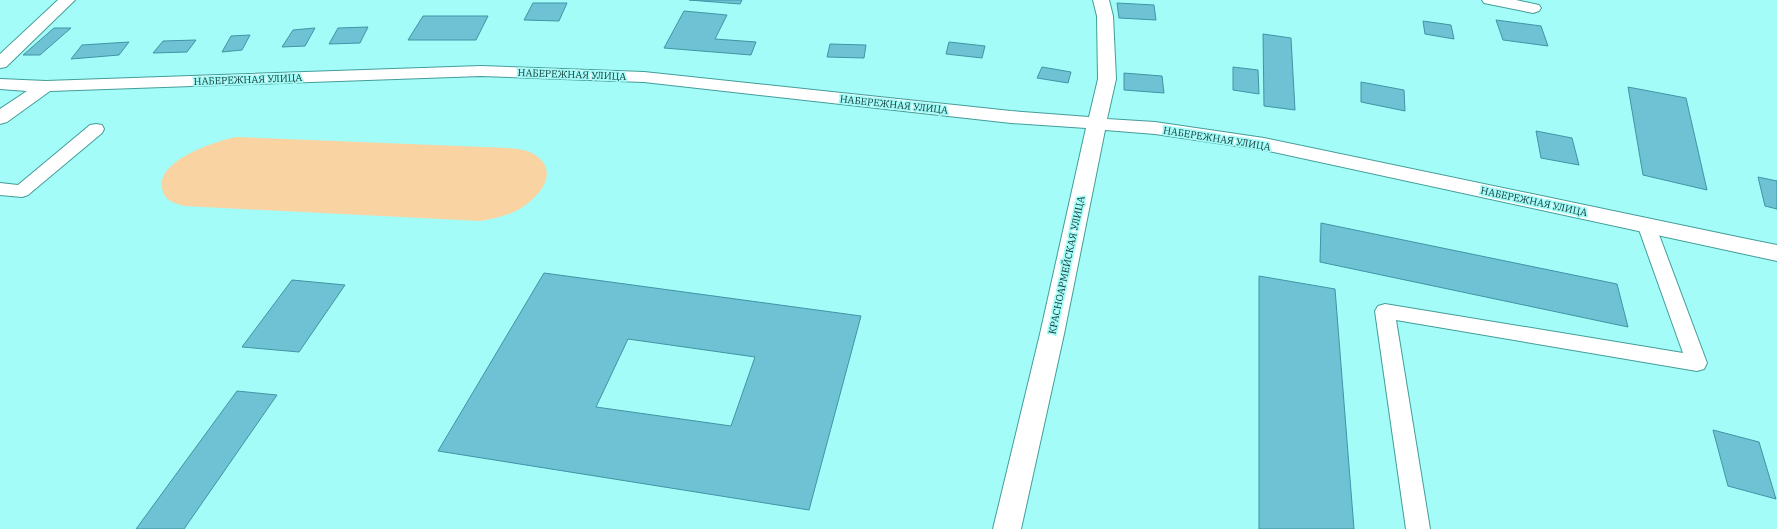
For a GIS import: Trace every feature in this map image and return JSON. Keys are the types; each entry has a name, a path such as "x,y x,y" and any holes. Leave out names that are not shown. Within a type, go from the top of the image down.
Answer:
{"street":[{"path":"0,63 67,0"},
{"name":"КРАСНОАРМЕЙСКАЯ УЛИЦА","path":"1007,529 1052,334 1096,124 1107,79 1105,16 1101,0"},
{"path":"1490,0 1533,8"},
{"name":"НАБЕРЕЖНАЯ УЛИЦА","path":"0,84 46,86 481,71 644,77 1003,116 1155,128 1264,144 1777,253"},
{"path":"0,118 46,86"}],"lane":[{"path":"0,188 22,191 96,129"},
{"path":"1418,529 1386,311 1697,363 1646,224"}],"shaded area":[{"path":"236,137 509,148 528,151 535,155 544,164 547,171 546,179 538,194 525,206 509,214 480,221 184,206 167,198 162,188 163,178 169,169 178,161 202,148"}],"building":[{"path":"689,0 742,0 740,4"},
{"path":"533,3 567,3 559,21 524,20"},
{"path":"1117,3 1154,5 1156,20 1119,18"},
{"path":"684,11 727,15 715,39 756,42 751,55 664,48"},
{"path":"423,16 488,16 476,40 408,40"},
{"path":"1496,20 1541,26 1548,46 1503,40"},
{"path":"1423,21 1451,25 1454,39 1425,34"},
{"path":"368,27 360,43 329,44 338,28"},
{"path":"54,28 71,28 40,55 23,55"},
{"path":"315,28 305,46 282,47 293,30"},
{"path":"1263,34 1291,38 1295,110 1264,106"},
{"path":"250,35 242,50 222,52 231,36"},
{"path":"196,40 187,52 153,53 163,41"},
{"path":"129,42 119,55 71,59 82,45"},
{"path":"949,42 985,46 982,58 946,54"},
{"path":"830,44 866,45 864,58 827,57"},
{"path":"1042,67 1071,72 1068,83 1037,78"},
{"path":"1233,67 1258,70 1259,94 1233,90"},
{"path":"1124,73 1162,76 1164,93 1124,90"},
{"path":"1361,82 1404,90 1405,111 1361,102"},
{"path":"1628,87 1686,98 1707,190 1643,175"},
{"path":"1536,131 1572,138 1579,165 1541,158"},
{"path":"1758,177 1777,181 1777,209 1765,206"},
{"path":"1321,223 1617,284 1628,327 1320,262"},
{"path":"544,273 861,316 809,510 438,451","holes":["628,339 755,357 731,426 596,407"]},
{"path":"1259,276 1335,289 1354,529 1259,529"},
{"path":"292,280 345,285 299,352 242,347"},
{"path":"237,391 277,395 184,529 136,529"},
{"path":"1713,430 1759,442 1776,499 1728,486"}]}
